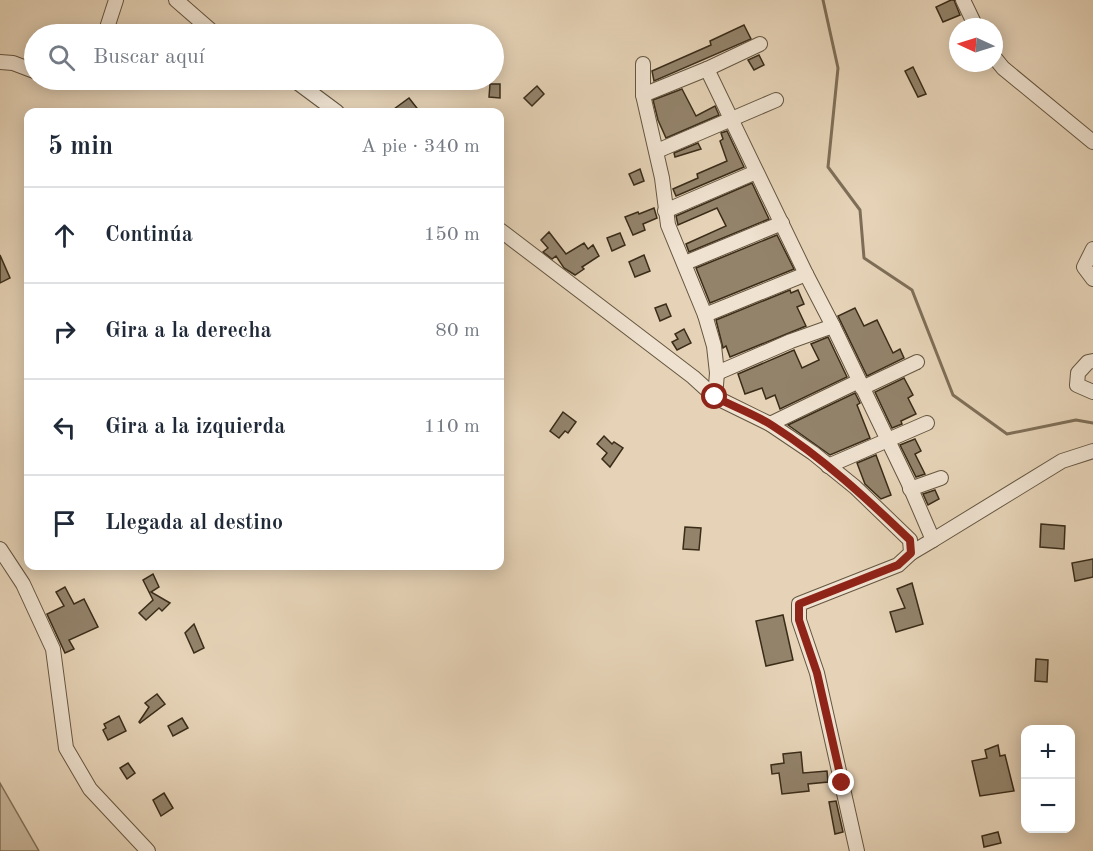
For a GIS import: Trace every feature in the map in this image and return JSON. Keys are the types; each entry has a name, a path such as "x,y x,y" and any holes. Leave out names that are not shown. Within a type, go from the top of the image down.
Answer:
{"street":[{"path":"108,24 116,0"},
{"path":"176,0 204,24"},
{"path":"963,0 972,18"},
{"path":"643,95 760,44"},
{"path":"0,62 24,67"},
{"path":"643,64 643,95 657,151 665,211 672,238 685,263 714,346 717,373 715,397"},
{"path":"1003,68 1093,142"},
{"path":"707,69 833,326 933,540"},
{"path":"307,90 332,108"},
{"path":"657,151 776,100"},
{"path":"665,211 756,172"},
{"path":"685,263 782,224"},
{"path":"504,233 693,377 715,397 770,424 813,453 855,487 910,540 911,553"},
{"path":"1093,249 1084,267 1093,279"},
{"path":"705,315 806,274"},
{"path":"717,373 791,341 833,326"},
{"path":"1093,361 1088,362 1078,373 1077,385 1093,392"},
{"path":"770,424 917,362"},
{"path":"828,466 927,423"},
{"path":"857,851 817,673 799,620 799,604 898,565 911,553 1062,461 1093,451"},
{"path":"910,489 941,478"},
{"path":"0,549 23,584 53,649 66,748 90,789 148,851"}],"shaded area":[{"path":"0,783 39,851 0,851"}],"building":[{"path":"954,0 960,15 943,22 936,7"},
{"path":"744,25 751,39 654,81 652,71 711,45 710,41"},
{"path":"759,55 764,65 754,70 748,60"},
{"path":"913,67 926,94 918,97 905,71"},
{"path":"537,86 544,94 532,106 524,98"},
{"path":"682,89 696,116 715,106 719,115 666,138 653,100"},
{"path":"490,90 500,90 500,98 489,97"},
{"path":"409,98 417,108 395,108"},
{"path":"727,131 744,167 676,196 673,189 698,178 697,174 727,161 720,141 723,139 721,133"},
{"path":"698,143 701,149 675,157 674,153"},
{"path":"640,169 644,181 634,185 629,174"},
{"path":"752,183 769,219 689,252 686,244 726,226 717,208 678,225 676,216"},
{"path":"654,208 657,218 643,224 645,230 633,235 625,217"},
{"path":"549,232 566,254 584,243 588,249 593,245 599,256 582,267 584,269 575,275 564,268 556,256 552,259 543,252 548,248 541,240"},
{"path":"620,233 625,245 612,251 607,238"},
{"path":"777,235 794,269 710,303 696,268"},
{"path":"0,255 10,278 0,283"},
{"path":"644,255 650,271 635,277 629,262"},
{"path":"790,290 791,293 798,290 804,304 797,307 806,326 730,357 726,346 723,348 716,320"},
{"path":"666,304 671,316 660,321 655,308"},
{"path":"855,308 864,326 877,320 893,353 900,349 904,358 867,376 838,316"},
{"path":"684,329 691,343 677,350 672,342 678,339 675,334"},
{"path":"828,337 847,377 780,409 775,395 766,399 762,388 745,394 738,374 794,350 802,368 819,360 811,344"},
{"path":"904,378 913,395 908,398 916,414 892,428 875,392"},
{"path":"855,393 860,403 857,405 870,438 830,455 788,425"},
{"path":"563,412 576,422 568,433 565,431 559,438 550,431"},
{"path":"604,436 612,444 614,442 623,448 610,467 602,459 607,453 597,444"},
{"path":"915,439 921,451 915,454 925,474 916,477 900,445"},
{"path":"876,455 891,495 881,499 865,484 857,463"},
{"path":"935,490 939,499 928,505 923,494"},
{"path":"1041,524 1065,526 1064,549 1040,547"},
{"path":"685,527 701,528 699,550 683,549"},
{"path":"1093,559 1093,577 1075,581 1072,563"},
{"path":"153,574 159,587 151,592 170,603 162,611 159,608 146,620 139,613 153,600 143,580"},
{"path":"912,583 923,624 896,632 890,612 905,608 897,589"},
{"path":"65,587 74,604 84,599 98,627 69,640 74,649 65,653 47,614 64,606 56,592"},
{"path":"783,615 793,660 766,666 756,621"},
{"path":"194,624 204,648 194,653 185,633"},
{"path":"1036,659 1048,660 1047,682 1035,681"},
{"path":"157,694 165,704 140,723 149,707 145,703"},
{"path":"119,716 126,731 108,740 103,730 106,728 104,724"},
{"path":"182,718 188,728 173,736 168,726"},
{"path":"998,745 1000,756 1005,755 1014,791 980,796 972,761 987,758 985,750"},
{"path":"801,752 803,773 827,771 828,782 808,784 809,791 782,794 779,773 772,774 771,765 784,763 783,754"},
{"path":"128,763 135,773 127,779 120,768"},
{"path":"164,793 173,808 161,816 153,800"},
{"path":"836,801 843,832 835,834 829,802"},
{"path":"998,832 1001,843 984,847 982,836"}],"waterway":[{"path":"823,0 838,68 828,167 860,210 864,258 912,290 953,395 1007,434 1076,420 1093,423"}],"route":[{"path":"715,397 770,424 813,453 855,487 910,540 911,553 898,565 799,604 799,620 817,673 842,783"}]}
